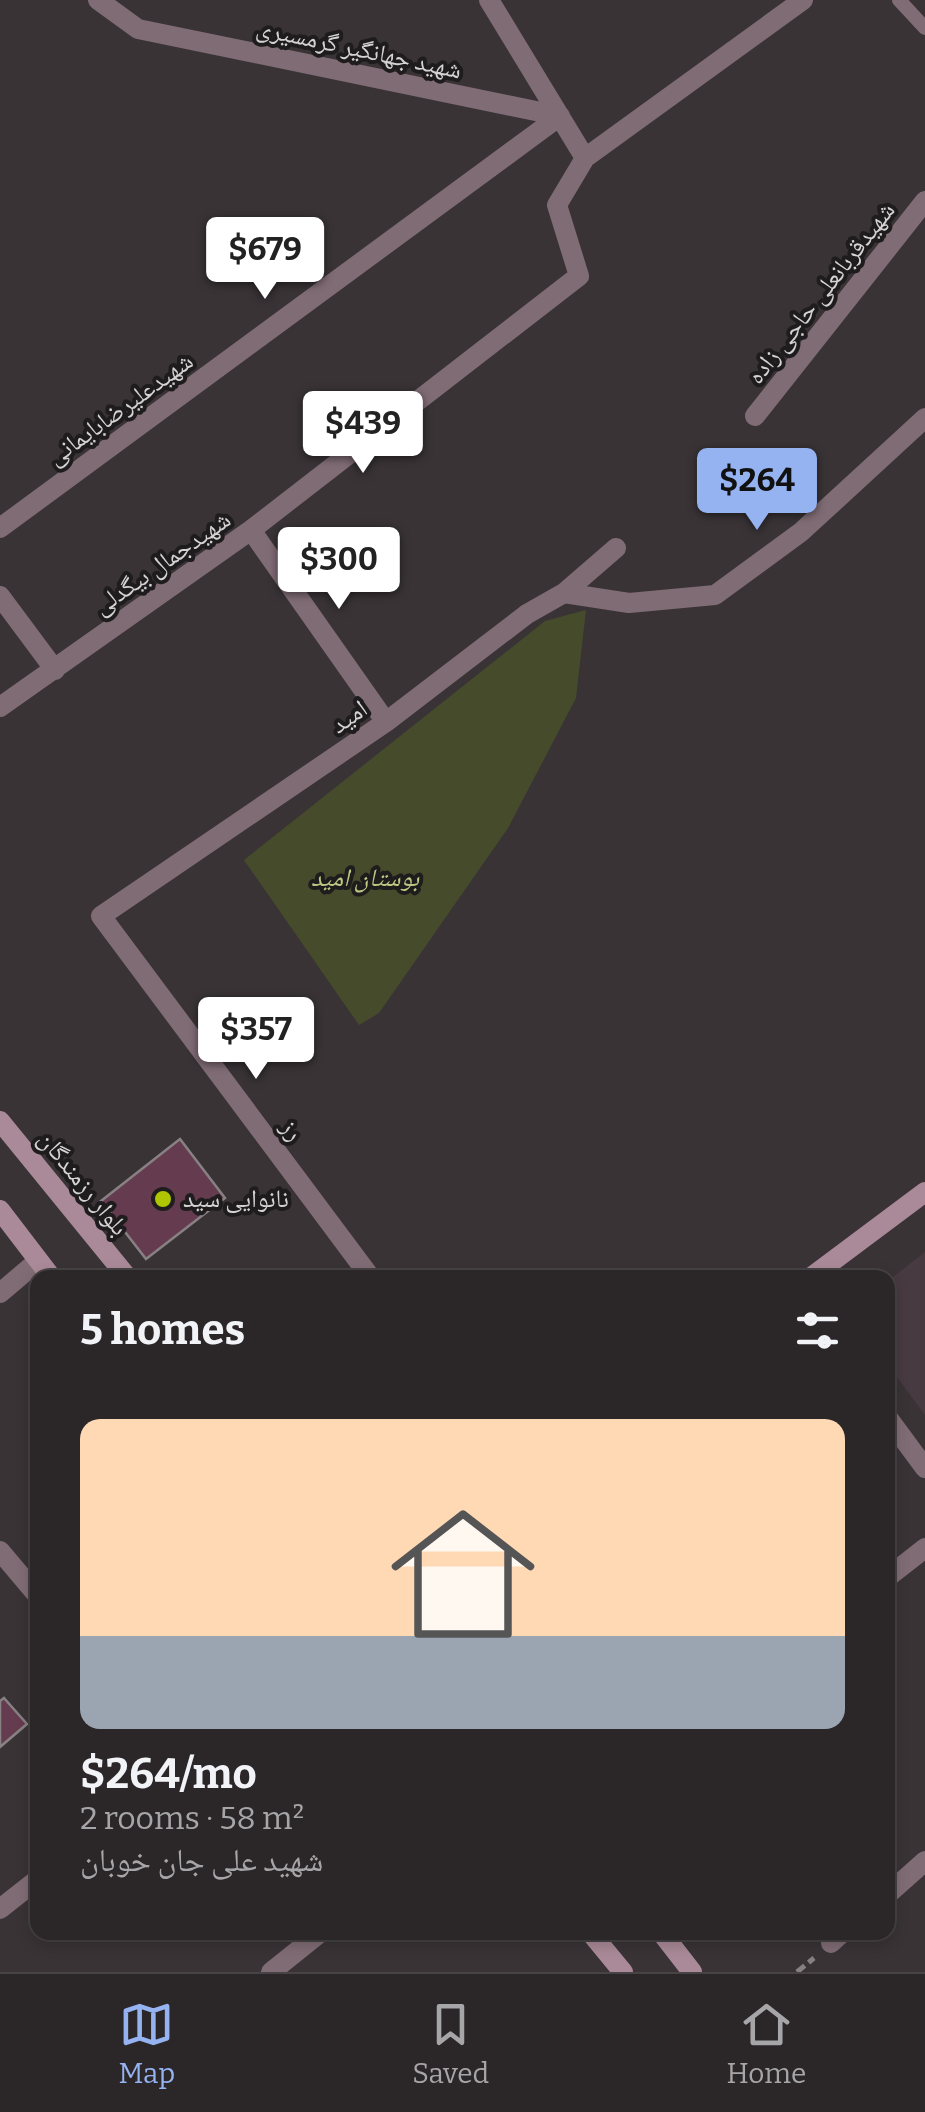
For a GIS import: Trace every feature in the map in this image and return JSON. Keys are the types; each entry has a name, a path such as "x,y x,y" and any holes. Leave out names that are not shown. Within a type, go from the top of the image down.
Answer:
{"main road":[{"name":"بلوار رزمندگان","path":"0,1121 121,1270"},
{"path":"821,1270 925,1192"},
{"path":"0,1210 45,1269"},
{"path":"597,1940 623,1972"},
{"path":"667,1940 692,1972"}],"street":[{"name":"شهید جهانگیر گرمسیری","path":"98,0 138,28 560,116"},
{"path":"489,0 585,158 803,0"},
{"name":"شهیدعلیرضابایمانی","path":"0,528 560,116"},
{"name":"شهیدجمال بیگدلی","path":"0,707 251,530 579,276 557,205 585,158"},
{"name":"شهیدقربانعلی حاجی زاده","path":"755,416 925,201"},
{"path":"564,593 628,603 715,595 802,532 925,418"},
{"path":"251,530 386,722"},
{"name":"امید","path":"102,916 386,722 527,614 564,593 616,548"},
{"path":"0,596 55,670"},
{"name":"رز","path":"102,916 365,1270"},
{"path":"0,1293 30,1277"},
{"path":"895,1427 925,1468"},
{"path":"895,1572 925,1548"},
{"path":"0,1552 30,1587"},
{"path":"895,1888 925,1861"},
{"path":"0,1909 30,1885"},
{"path":"271,1972 311,1940"}],"lane":[{"path":"899,0 925,28"}],"shaded area":[{"path":"925,1252 925,1415 895,1374 895,1276"}],"green space":[{"name":"بوستان امید","path":"586,610 576,698 508,828 379,1013 359,1025 244,860 545,621"}],"building":[{"name":"نانوایی سید","path":"180,1139 225,1198 146,1259 101,1201"},
{"path":"4,1698 27,1724 0,1747 0,1701"}],"place":[{"name":"نانوایی سید","path":"163,1199"}]}
